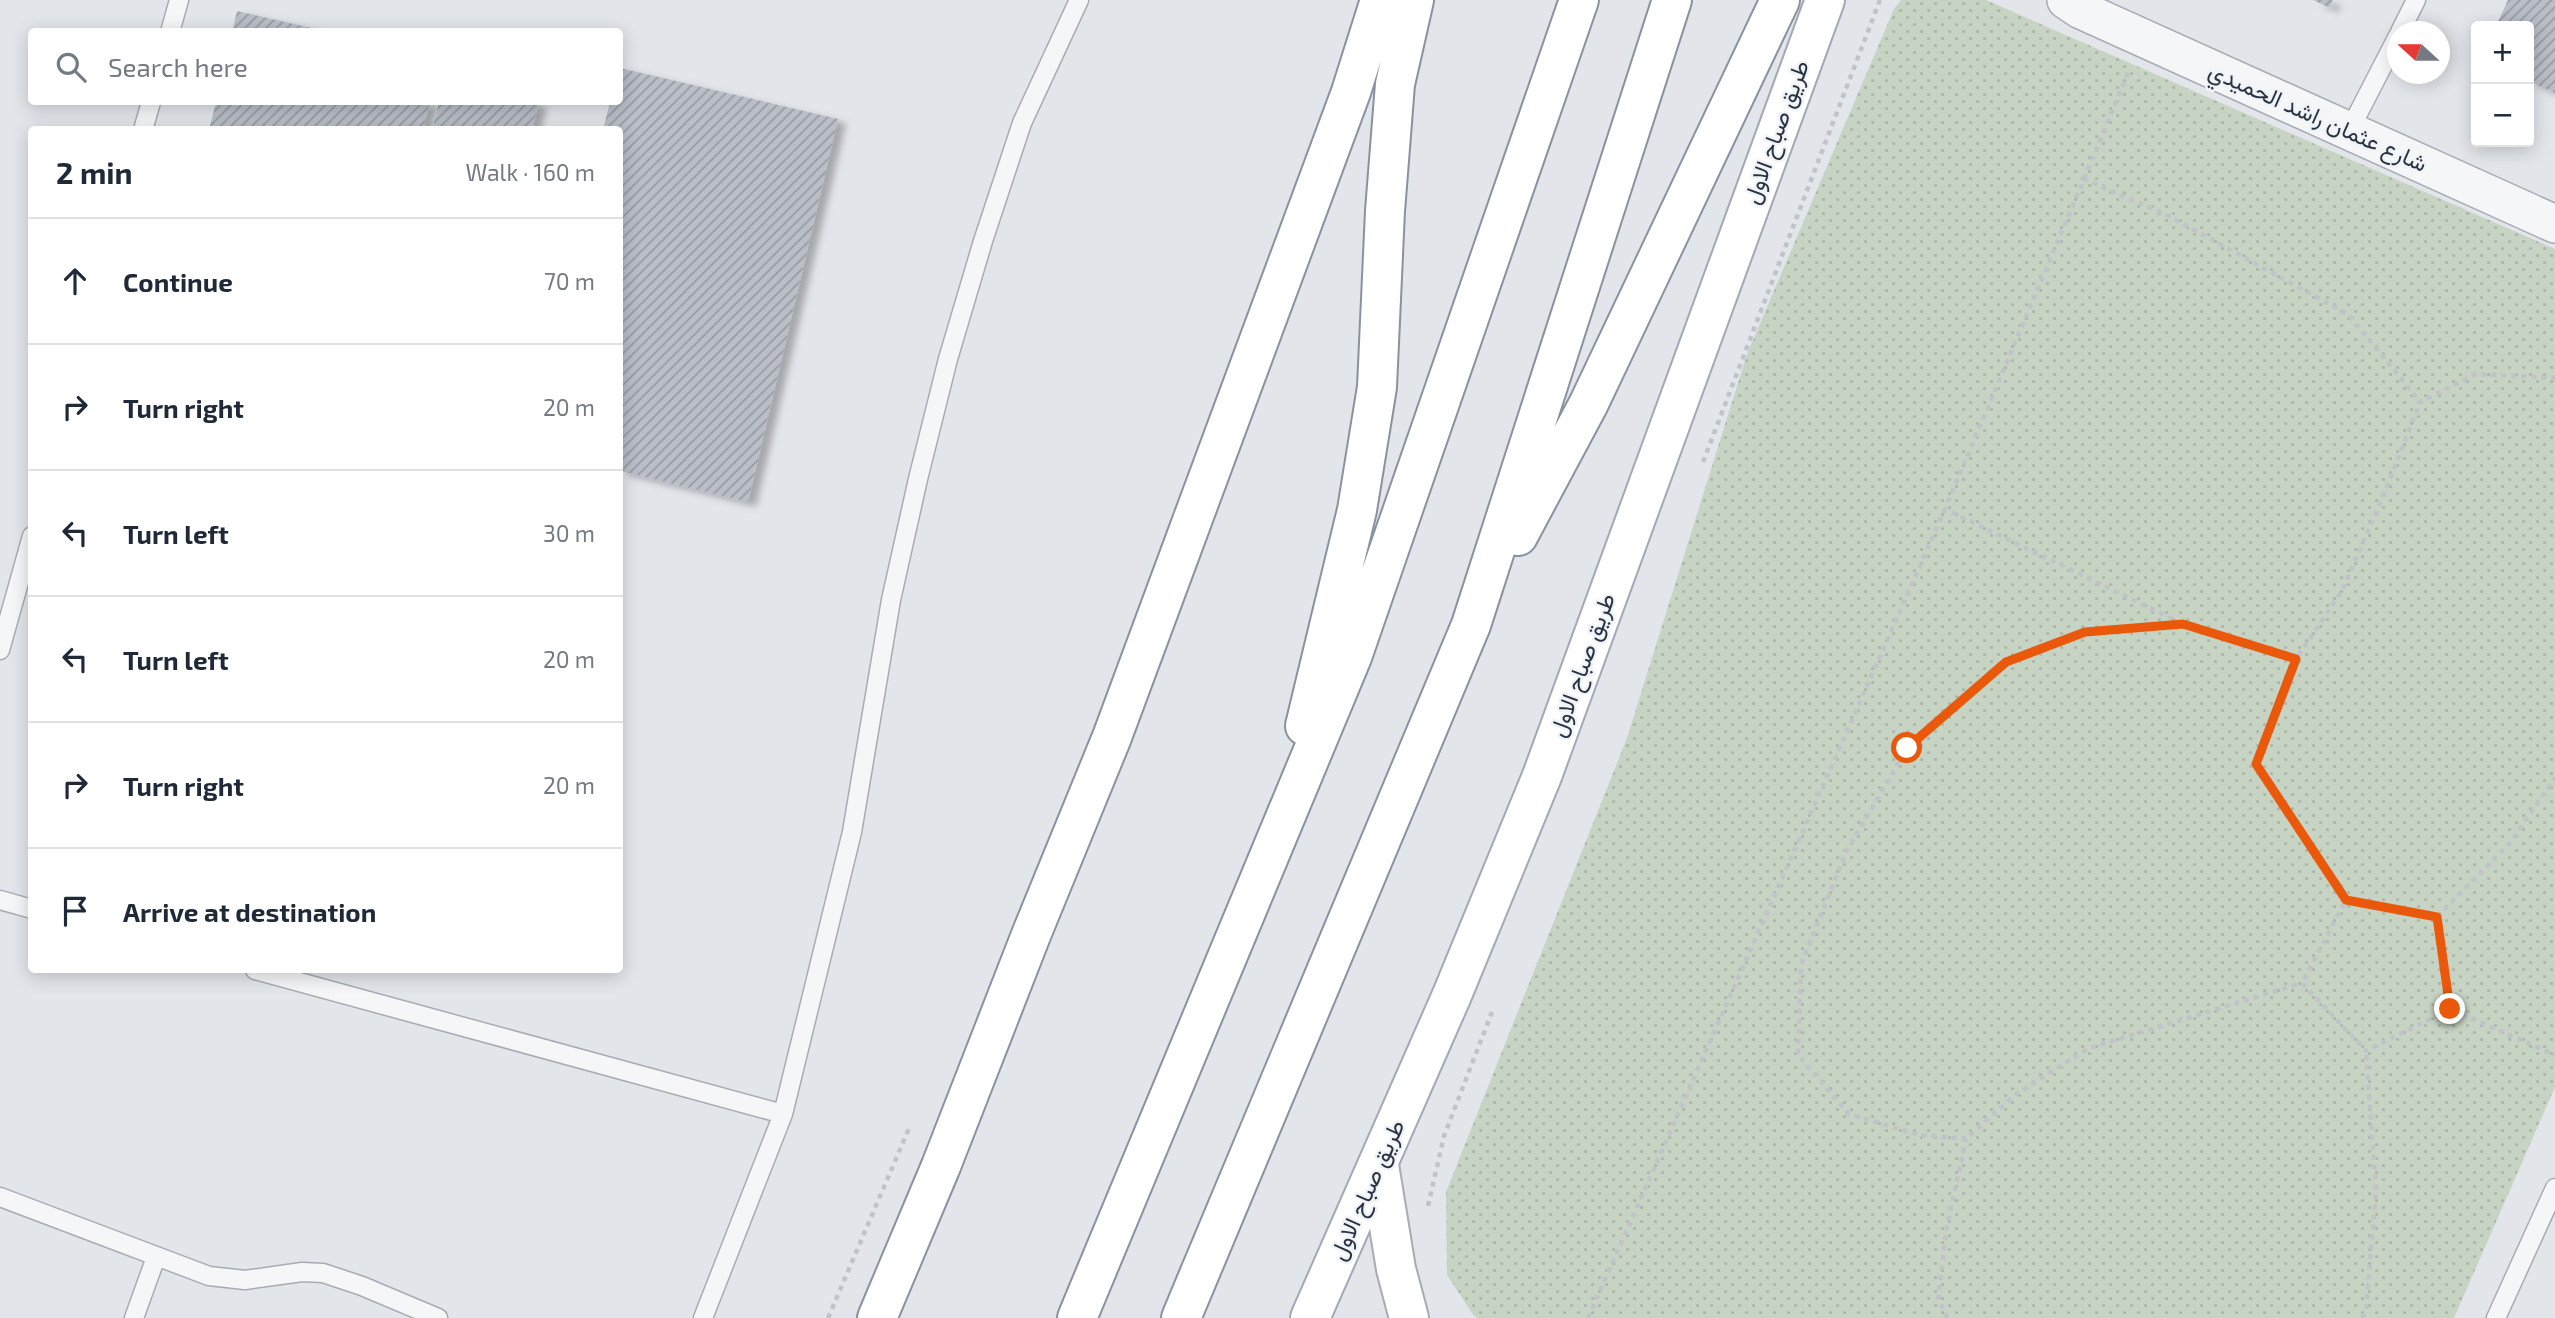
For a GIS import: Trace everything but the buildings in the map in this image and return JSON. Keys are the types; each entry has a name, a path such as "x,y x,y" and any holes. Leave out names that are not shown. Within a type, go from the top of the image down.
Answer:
{"main road":[{"path":"877,1318 941,1166 1031,934 1112,737 1351,92 1380,0"},
{"path":"1283,823 1327,624 1357,510 1377,387 1385,211 1395,84 1413,0"},
{"path":"1077,1318 1352,657 1579,0"},
{"path":"1181,1318 1471,625 1672,0"},
{"path":"1471,625 1589,403 1780,0"},
{"name":"طريق صباح الاول","path":"1310,1318 1452,995 1542,776 1825,0"},
{"path":"1379,1165 1396,1269 1409,1318"}],"street":[{"name":"شارع عثمان راشد الحميدي","path":"2073,5 2555,224"}],"lane":[{"path":"171,28 178,0"},
{"path":"703,1318 783,1114 852,832 891,600 948,359 1022,123 1079,0"},
{"path":"2406,21 2416,0"},
{"path":"2349,131 2387,57"},
{"path":"144,126 150,105"},
{"path":"0,650 28,550"},
{"path":"0,900 28,908"},
{"path":"267,973 783,1114"},
{"path":"2496,1318 2555,1188"},
{"path":"0,1197 209,1276 227,1279 264,1278 302,1272 323,1273 362,1286 438,1318"},
{"path":"134,1318 156,1256"}],"path":[{"path":"1588,1318 1945,509 2143,38"},
{"path":"2084,179 2167,215 2349,315 2420,402"},
{"path":"2437,917 2346,900 2256,764 2296,659 2342,591 2420,402 2476,374 2555,378"},
{"path":"1945,509 2183,624 2296,659"},
{"path":"1966,1139 1920,1135 1849,1114 1798,1055 1801,965 1846,852 1907,748 2006,662 2085,632 2183,624"},
{"path":"2437,917 2510,843 2555,778"},
{"path":"1947,1318 1938,1297 1947,1226 1966,1139 2016,1094 2089,1048 2302,983 2346,900"},
{"path":"2437,917 2450,1009"},
{"path":"2302,983 2366,1051 2376,1191 2365,1311 2362,1318"},
{"path":"2366,1051 2450,1009"},
{"path":"2450,1009 2555,1055"}],"green space":[{"path":"1901,0 1986,0 2555,249 2555,1087 2454,1318 1478,1318 1447,1275 1446,1192 1627,738 1747,354 1894,9"}],"route":[{"path":"1907,748 2006,662 2085,632 2183,624 2296,659 2256,764 2346,900 2437,917 2450,1009"}]}
